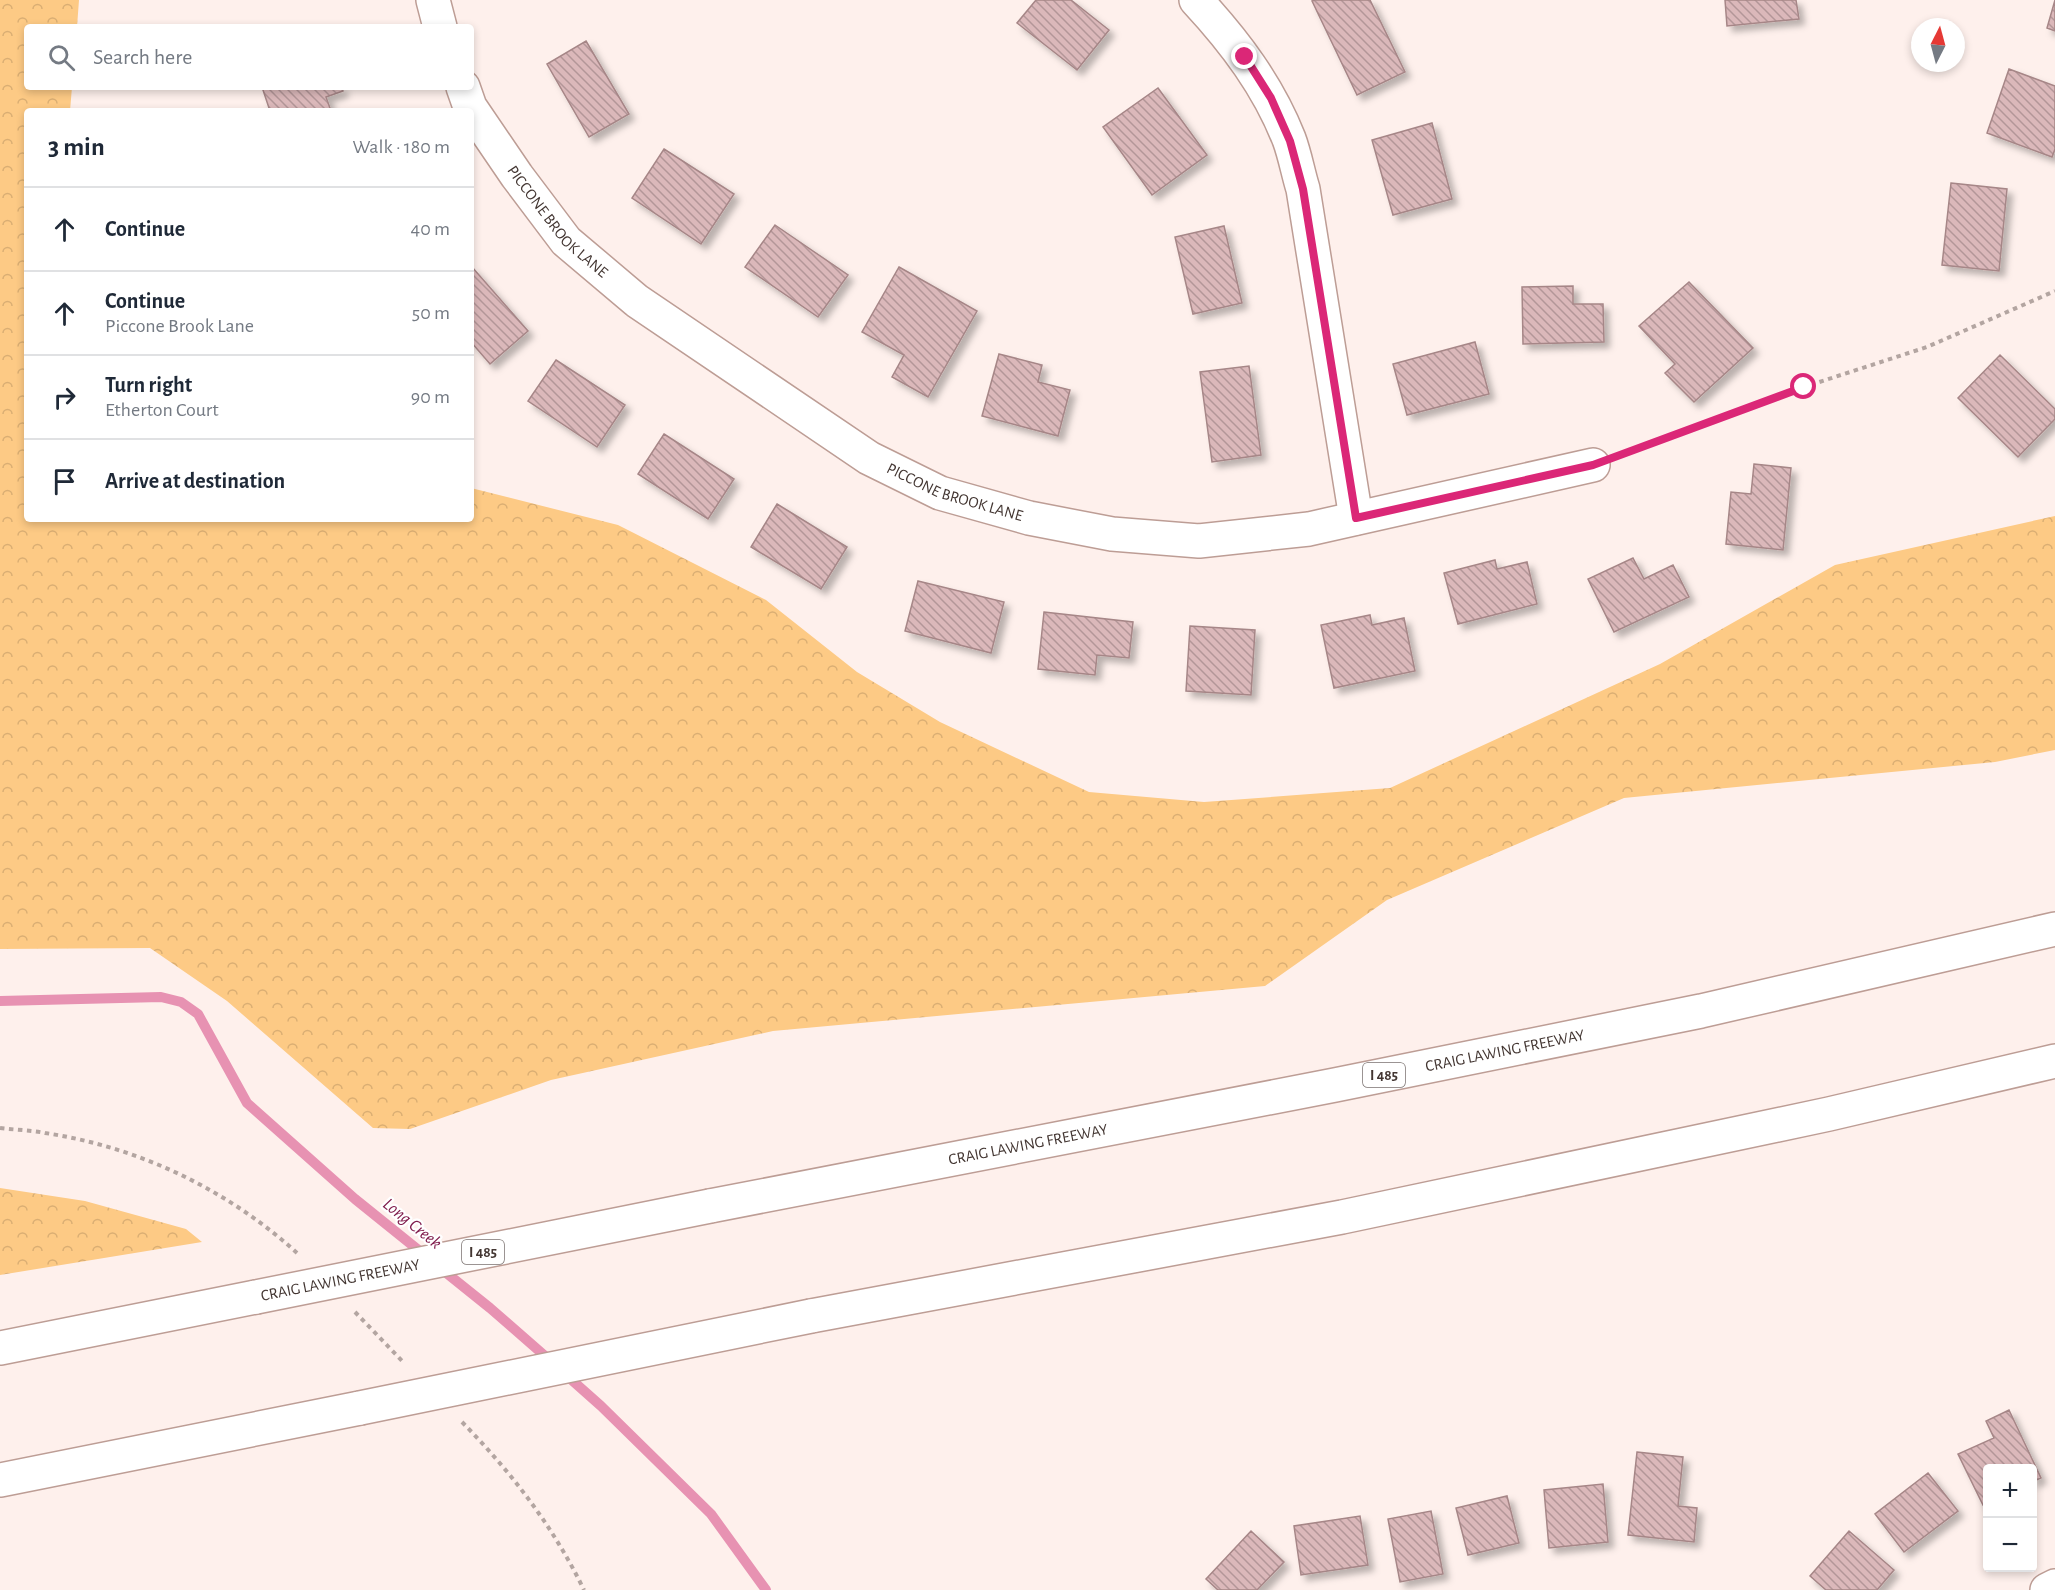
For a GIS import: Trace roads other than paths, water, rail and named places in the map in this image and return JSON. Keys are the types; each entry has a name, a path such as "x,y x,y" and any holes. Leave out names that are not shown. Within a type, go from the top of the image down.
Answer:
{"main road":[{"path":"433,0 439,24"},
{"path":"1196,0 1245,57 1271,98 1290,141 1303,189 1356,518"},
{"name":"PICCONE BROOK LANE","path":"464,90 472,108"},
{"name":"PICCONE BROOK LANE","path":"474,112 510,166 566,241 628,294 869,458 940,493 1029,518 1112,534 1199,541 1309,529 1593,465"},
{"name":"CRAIG LAWING FREEWAY","path":"0,1348 710,1206 1323,1088 1690,1013 2055,929"},
{"path":"0,1480 811,1316 1342,1217 1829,1114 2055,1061"},
{"path":"2047,1590 2055,1586"}],"waterway":[{"name":"Long Creek","path":"0,1001 161,997 181,1002 198,1014 247,1103 355,1199 427,1257"},
{"name":"Long Creek","path":"439,1267 553,1363"},
{"name":"Long Creek","path":"565,1374 601,1406 711,1514 766,1590"}]}
